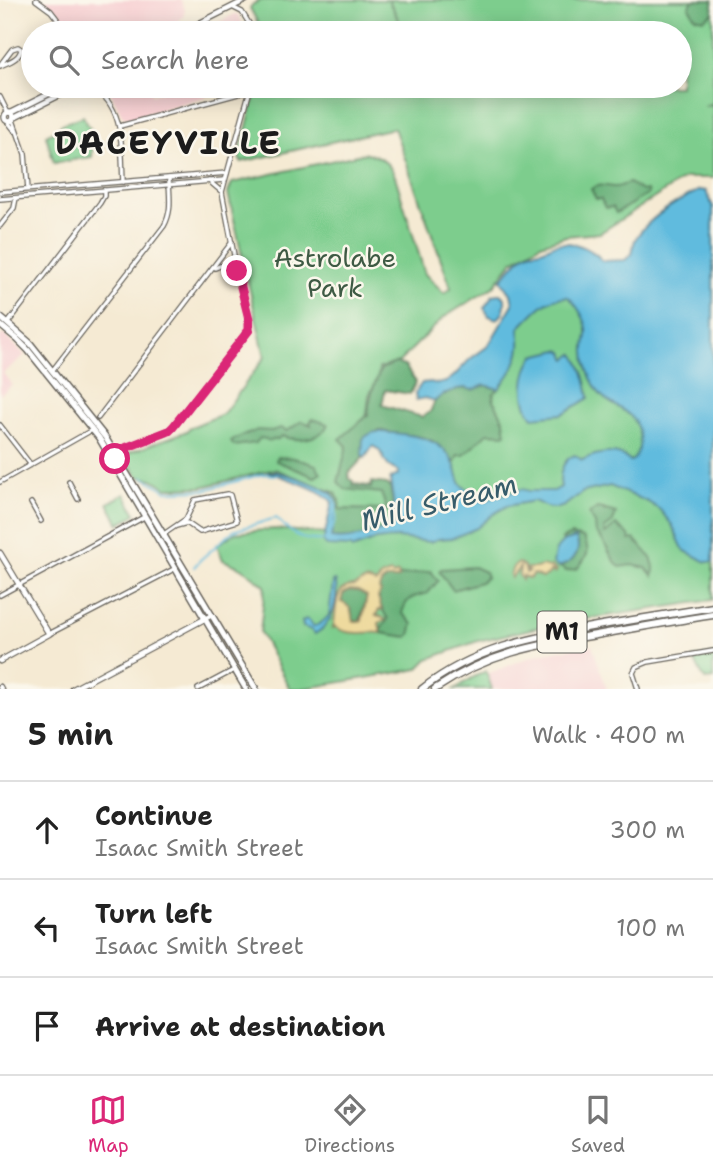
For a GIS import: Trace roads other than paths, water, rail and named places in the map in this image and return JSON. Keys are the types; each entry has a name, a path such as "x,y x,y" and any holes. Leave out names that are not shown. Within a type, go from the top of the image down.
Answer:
{"highway":[{"name":"M1","path":"422,689 464,662 522,640 713,607"},
{"name":"M1","path":"435,689 466,670 511,651 713,615"}],"main road":[{"path":"0,317 26,338 105,437 256,689"},
{"path":"0,325 17,338 92,430 246,689"}],"street":[{"path":"36,0 51,10 59,21"},
{"path":"201,21 240,0"},
{"path":"203,21 246,0"},
{"path":"232,7 240,10 248,21"},
{"path":"12,48 21,49 16,58 0,65 12,48"},
{"path":"0,97 25,154 28,189"},
{"path":"0,125 44,98"},
{"path":"8,118 52,98"},
{"path":"104,98 120,127 123,184"},
{"path":"120,127 217,98"},
{"path":"119,472 116,453 169,431 249,330 249,319 222,192 247,98"},
{"path":"0,199 227,173"},
{"path":"52,371 164,226 171,209 169,178"},
{"path":"207,180 222,192"},
{"path":"0,192 104,183 169,184 225,180"},
{"path":"8,323 100,203 104,195 104,183"},
{"path":"0,226 14,208 16,197"},
{"path":"98,418 232,243"},
{"path":"208,273 223,264 237,271"},
{"path":"0,425 31,465"},
{"path":"0,482 92,430"},
{"path":"69,482 78,499"},
{"path":"164,534 186,519 195,500 230,495 237,521 200,532 187,523 176,526"},
{"path":"31,503 41,521"},
{"path":"0,594 144,517"},
{"path":"0,553 49,634"},
{"path":"0,661 174,569"},
{"path":"73,689 212,615"},
{"path":"638,689 633,673 639,665 713,651"},
{"path":"198,689 234,670"}],"water":[{"path":"700,190 706,191 713,207 713,562 706,562 685,551 672,525 660,510 610,486 583,492 558,508 549,508 534,501 507,506 477,528 453,538 430,542 397,538 376,540 352,549 327,546 323,543 332,502 312,489 269,472 305,481 325,490 336,499 331,538 355,537 395,525 390,479 399,472 388,465 373,446 365,458 362,455 363,439 373,432 411,435 436,444 454,464 461,484 475,492 479,500 484,501 522,489 554,491 561,487 561,472 565,463 575,455 582,460 594,455 613,453 633,460 640,445 636,425 626,412 606,400 594,384 585,357 586,326 580,312 568,297 560,297 546,303 519,328 518,358 499,389 485,385 473,390 457,389 435,401 425,398 416,400 415,393 422,383 446,382 488,346 513,304 511,294 501,280 526,254 570,243 588,249 603,261 625,260 632,254 635,240 642,230 656,216"},
{"path":"500,294 505,298 505,307 497,319 489,316 484,308 493,295"},
{"path":"558,350 564,352 567,359 574,354 584,375 589,398 562,414 533,417 524,395 527,370 534,356"},
{"path":"576,538 577,553 567,563 557,567 553,563 558,547 563,542"},
{"path":"335,581 333,611 326,624 315,634 303,627 302,621 306,619 315,626 329,615"}],"waterway":[{"path":"143,477 167,491 204,490 263,474 277,475"},
{"name":"Mill Stream","path":"332,529 336,519 336,504"},
{"path":"194,567 233,531 276,518 298,536 309,540 326,540"}],"district":[{"name":"DACEYVILLE","path":"168,142"}],"park label":[{"name":"Astrolabe Park","path":"335,273"}]}
